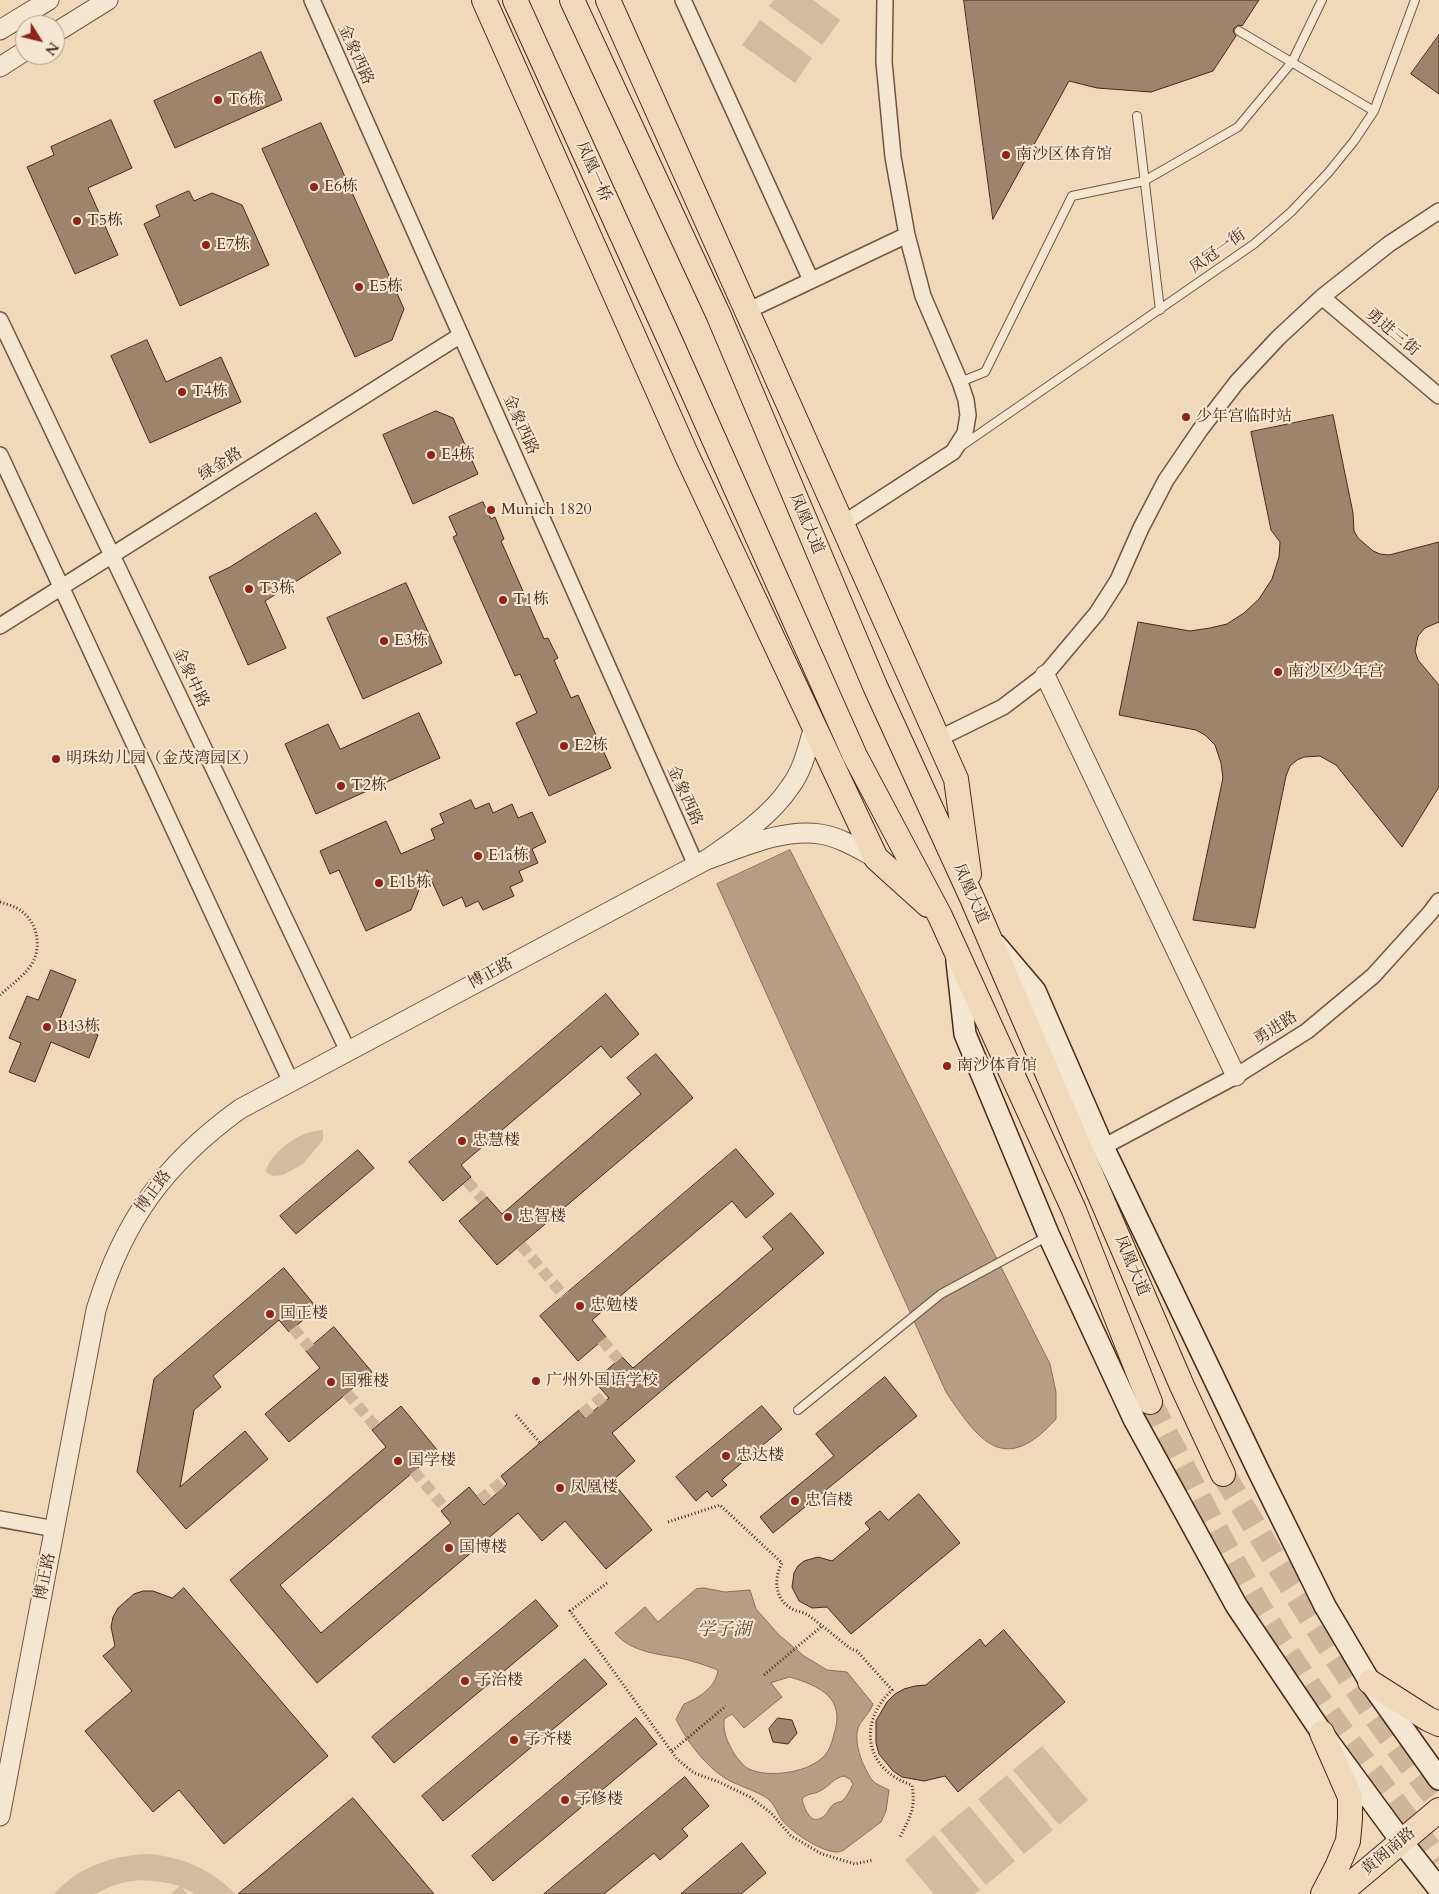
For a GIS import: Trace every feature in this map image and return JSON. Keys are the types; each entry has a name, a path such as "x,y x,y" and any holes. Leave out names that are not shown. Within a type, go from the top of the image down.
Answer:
{"main road":[{"path":"484,0 687,456 876,858 940,916"},
{"name":"凤凰一桥","path":"515,0 672,345"},
{"name":"凤凰大道","path":"572,0 718,314 874,686 972,898 1182,1386 1222,1474"},
{"path":"608,0 956,779 972,898"},
{"name":"凤凰大道","path":"672,345 855,756 940,916 1074,1210 1150,1402"},
{"path":"989,937 1035,991 1103,1146 1274,1504 1326,1606 1370,1682 1439,1779"},
{"path":"956,950 965,1034 1049,1236 1134,1419 1236,1605 1322,1733 1439,1889"},
{"path":"1370,1682 1439,1724"},
{"path":"1322,1733 1350,1797 1348,1841 1337,1867 1322,1894"},
{"name":"黄阁南路","path":"1340,1894 1439,1810"}],"street":[{"path":"0,30 49,0"},
{"path":"65,26 108,0"},
{"name":"金象西路","path":"312,0 460,335 701,862"},
{"path":"683,0 811,280"},
{"path":"842,524 953,452 965,433 968,415 966,400 960,382 923,296 907,235 893,157 884,62 885,0"},
{"path":"0,66 15,57"},
{"path":"938,739 1003,707 1045,675 1097,613 1118,580 1140,528 1166,480 1200,430 1237,382 1272,344 1322,297 1389,244 1439,211"},
{"path":"747,311 907,235"},
{"name":"勇进三街","path":"1322,297 1439,396"},
{"name":"金象中路","path":"0,320 348,1052"},
{"name":"绿金路","path":"0,626 460,335"},
{"path":"0,455 292,1082"},
{"path":"1045,675 1236,1076"},
{"path":"701,862 739,838 767,813 790,788 801,768 814,726"},
{"path":"701,862 787,834 821,834 849,843 876,858"},
{"name":"博正路","path":"0,1816 96,1310 114,1258 126,1233 156,1187 194,1145 240,1110 265,1095 701,862"},
{"name":"勇进路","path":"1103,1146 1236,1076 1307,1031 1373,976 1439,902"},
{"path":"0,1519 55,1530"}],"lane":[{"path":"960,382 985,372 1072,196 1144,181 1238,127 1292,62 1322,0"},
{"name":"凤冠一街","path":"953,452 1254,244 1290,212 1328,173 1354,141 1374,111 1415,0"},
{"path":"1239,31 1374,111"},
{"path":"1137,116 1160,310"},
{"path":"798,1410 941,1294 1049,1236"}],"path":[{"path":"0,902 13,906 25,914 33,925 38,939 36,953 30,967 0,994"},
{"path":"516,1415 540,1443"},
{"path":"668,1522 720,1505 782,1563 778,1571 777,1587 779,1596 784,1603 792,1609 805,1613 851,1649 857,1651 892,1690 876,1709 871,1720 870,1732 871,1744 881,1766 895,1778 912,1785 914,1800 910,1818 900,1837"},
{"path":"607,1583 570,1611 677,1759 694,1773 719,1782 750,1797 771,1813 791,1836 822,1854 855,1864 873,1860"},
{"path":"764,1675 822,1626"},
{"path":"672,1752 726,1706"}],"shaded area":[{"path":"774,0 813,0 840,20 822,45 769,6"},
{"path":"760,20 812,58 795,83 742,45"},
{"path":"323,1130 323,1140 303,1164 283,1175 273,1176 266,1172 271,1160 288,1143 307,1133"},
{"path":"1042,1746 1088,1800 1059,1825 1013,1770"},
{"path":"1007,1775 1053,1830 1024,1854 978,1799"},
{"path":"969,1806 1015,1861 986,1885 940,1830"},
{"path":"934,1835 980,1890 975,1894 934,1894 905,1860"},
{"path":"150,1854 174,1858 207,1871 235,1894 195,1894 182,1887 187,1894 171,1894 180,1886 164,1882 139,1880 123,1882 93,1894 54,1894 74,1876 98,1864 123,1857"}],"water":[{"path":"790,850 1050,1364 1056,1392 1056,1419 1038,1437 1022,1446 1007,1449 994,1446 970,1425 946,1392 717,884"},
{"name":"学子湖","path":"704,1588 725,1592 750,1590 756,1609 779,1635 804,1656 827,1670 847,1672 873,1704 860,1724 857,1745 865,1768 872,1780 889,1790 886,1811 881,1822 844,1850 838,1852 824,1849 800,1836 786,1825 770,1800 723,1777 692,1746 676,1719 684,1704 695,1699 710,1687 717,1676 718,1670 690,1660 645,1651 629,1644 615,1633 645,1607 658,1622 696,1589","holes":["790,1677 820,1689 828,1695 833,1703 837,1722 830,1747 824,1756 815,1763 787,1773 766,1773 749,1769 735,1755 730,1746 725,1734 724,1719 732,1714 744,1728 782,1697 771,1683","844,1776 850,1779 853,1784 845,1798 832,1805 823,1817 817,1820 811,1817 802,1799 807,1795 820,1791 837,1778"]}],"building":[{"name":"南沙区体育馆","path":"964,0 1259,0 1242,26 1239,25 1234,28 1233,31 1236,36 1213,71 1151,92 1097,88 1069,81 993,219"},
{"path":"1439,35 1439,94 1411,74"},
{"name":"T6栋","path":"261,52 282,100 175,148 154,101"},
{"name":"T5栋","path":"111,120 132,168 88,188 118,255 75,274 27,167 54,155 51,147"},
{"path":"321,123 404,309 392,340 355,357 262,149"},
{"name":"E7栋","path":"189,191 194,201 212,193 242,205 269,265 180,306 144,224 160,216 156,206"},
{"name":"T4栋","path":"147,340 166,382 221,357 241,402 150,443 111,356"},
{"name":"E4栋","path":"436,411 453,418 478,474 413,504 383,435"},
{"name":"南沙区少年宫","path":"1333,415 1353,513 1354,531 1358,538 1373,551 1389,555 1439,542 1439,622 1425,628 1418,636 1415,651 1418,660 1439,685 1439,787 1402,847 1336,765 1320,756 1304,757 1297,760 1290,766 1286,776 1255,928 1193,920 1223,778 1221,763 1215,745 1205,735 1196,730 1119,715 1138,622 1190,631 1210,628 1227,624 1244,613 1259,599 1272,579 1279,557 1280,542 1271,530 1251,432"},
{"path":"483,502 491,519 495,517 504,539 501,541 544,639 548,638 558,658 554,660 571,698 578,695 611,768 549,796 516,723 537,713 520,674 515,676 453,537 457,535 449,517"},
{"name":"T3栋","path":"316,513 341,553 265,601 286,648 248,665 209,577 230,567"},
{"name":"E3栋","path":"406,583 442,663 363,699 327,618"},
{"name":"T2栋","path":"419,713 440,758 316,814 285,744 328,724 340,749"},
{"path":"471,800 475,809 489,803 493,813 512,804 518,818 532,812 546,842 532,849 538,863 519,871 523,881 510,887 514,896 483,910 478,901 466,907 462,897 443,906 427,870 411,910 366,931 339,870 330,874 320,851 386,821 401,854 435,839 431,829 444,823 440,814"},
{"name":"B13栋","path":"51,970 76,980 60,1019 98,1035 89,1058 51,1042 35,1082 9,1072 21,1043 9,1038 27,996 38,1000"},
{"path":"606,994 639,1034 611,1058 601,1046 461,1165 471,1177 443,1201 409,1162"},
{"path":"656,1054 693,1098 497,1265 459,1221 487,1197 502,1214 641,1094 627,1078"},
{"path":"736,1149 774,1194 746,1218 732,1201 592,1320 606,1337 578,1361 540,1316"},
{"path":"358,1150 374,1168 296,1234 280,1216"},
{"path":"791,1213 824,1253 612,1433 635,1461 612,1481 652,1530 606,1569 565,1521 542,1541 518,1513 317,1683 230,1580 386,1447 372,1430 401,1406 438,1451 280,1585 321,1633 451,1523 441,1511 469,1487 484,1505 507,1484 501,1476 579,1410 585,1418 609,1398 594,1381 622,1357 633,1368 773,1249 763,1237"},
{"path":"284,1268 317,1308 289,1332 279,1320 213,1376 221,1387 194,1410 180,1487 245,1431 268,1459 186,1529 137,1472 154,1379"},
{"name":"国雅楼","path":"334,1327 372,1372 289,1442 265,1414 320,1368 306,1351"},
{"path":"885,1377 917,1416 773,1533 760,1517 834,1456 816,1434"},
{"name":"忠达楼","path":"762,1406 782,1429 722,1480 727,1485 712,1497 707,1491 696,1501 676,1477"},
{"path":"919,1494 960,1543 851,1634 827,1607 812,1608 799,1601 792,1587 794,1573 798,1566 804,1561 818,1557 832,1561 870,1529 865,1523 880,1511 888,1520"},
{"path":"184,1588 328,1756 224,1844 179,1790 153,1812 85,1731 132,1691 103,1656 115,1646 111,1627 113,1617 118,1608 134,1594 143,1591 153,1591 172,1598"},
{"name":"子治楼","path":"536,1600 558,1626 394,1763 372,1737"},
{"path":"1004,1630 1065,1702 958,1792 945,1776 924,1781 902,1777 893,1771 879,1754 876,1743 876,1721 887,1702 904,1689 926,1685 980,1639 985,1646"},
{"name":"子齐楼","path":"585,1659 607,1684 443,1821 422,1796"},
{"name":"子修楼","path":"636,1718 657,1744 493,1881 472,1856"},
{"path":"778,1718 792,1720 797,1733 788,1744 773,1742 769,1729"},
{"path":"685,1777 709,1806 682,1829 688,1836 660,1860 654,1853 604,1894 544,1894"},
{"path":"353,1798 434,1894 238,1894 267,1870"},
{"path":"742,1843 766,1873 741,1894 681,1894"}],"tunnel":[{"path":"467,1181 483,1200"},
{"path":"521,1245 564,1296"},
{"path":"293,1328 310,1348"},
{"path":"602,1340 619,1360"},
{"path":"347,1393 376,1427"},
{"path":"582,1414 606,1394"},
{"path":"1150,1402 1221,1539 1267,1620 1307,1682 1439,1861"},
{"path":"414,1471 445,1508"},
{"path":"1223,1474 1326,1642 1380,1723 1439,1802"},
{"path":"480,1500 504,1480"}],"place":[{"name":"T6栋","path":"218,100"},
{"name":"南沙区体育馆","path":"1006,155"},
{"name":"E6栋","path":"314,187"},
{"name":"T5栋","path":"77,221"},
{"name":"E7栋","path":"206,245"},
{"name":"E5栋","path":"359,287"},
{"name":"T4栋","path":"182,392"},
{"name":"少年宫临时站","path":"1186,417"},
{"name":"E4栋","path":"431,455"},
{"name":"Munich 1820","path":"491,510"},
{"name":"T3栋","path":"249,589"},
{"name":"T1栋","path":"503,600"},
{"name":"E3栋","path":"384,641"},
{"name":"南沙区少年宫","path":"1278,672"},
{"name":"E2栋","path":"564,746"},
{"name":"明珠幼儿园（金茂湾园区）","path":"56,759"},
{"name":"T2栋","path":"341,786"},
{"name":"E1a栋","path":"478,856"},
{"name":"E1b栋","path":"379,883"},
{"name":"B13栋","path":"47,1027"},
{"name":"南沙体育馆","path":"947,1066"},
{"name":"忠慧楼","path":"462,1141"},
{"name":"忠智楼","path":"508,1217"},
{"name":"忠勉楼","path":"580,1306"},
{"name":"国正楼","path":"270,1314"},
{"name":"广州外国语学校","path":"536,1381"},
{"name":"国雅楼","path":"331,1382"},
{"name":"忠达楼","path":"726,1456"},
{"name":"国学楼","path":"398,1461"},
{"name":"凤凰楼","path":"560,1488"},
{"name":"忠信楼","path":"795,1501"},
{"name":"国博楼","path":"449,1548"},
{"name":"子治楼","path":"465,1681"},
{"name":"子齐楼","path":"514,1740"},
{"name":"子修楼","path":"565,1800"}]}
